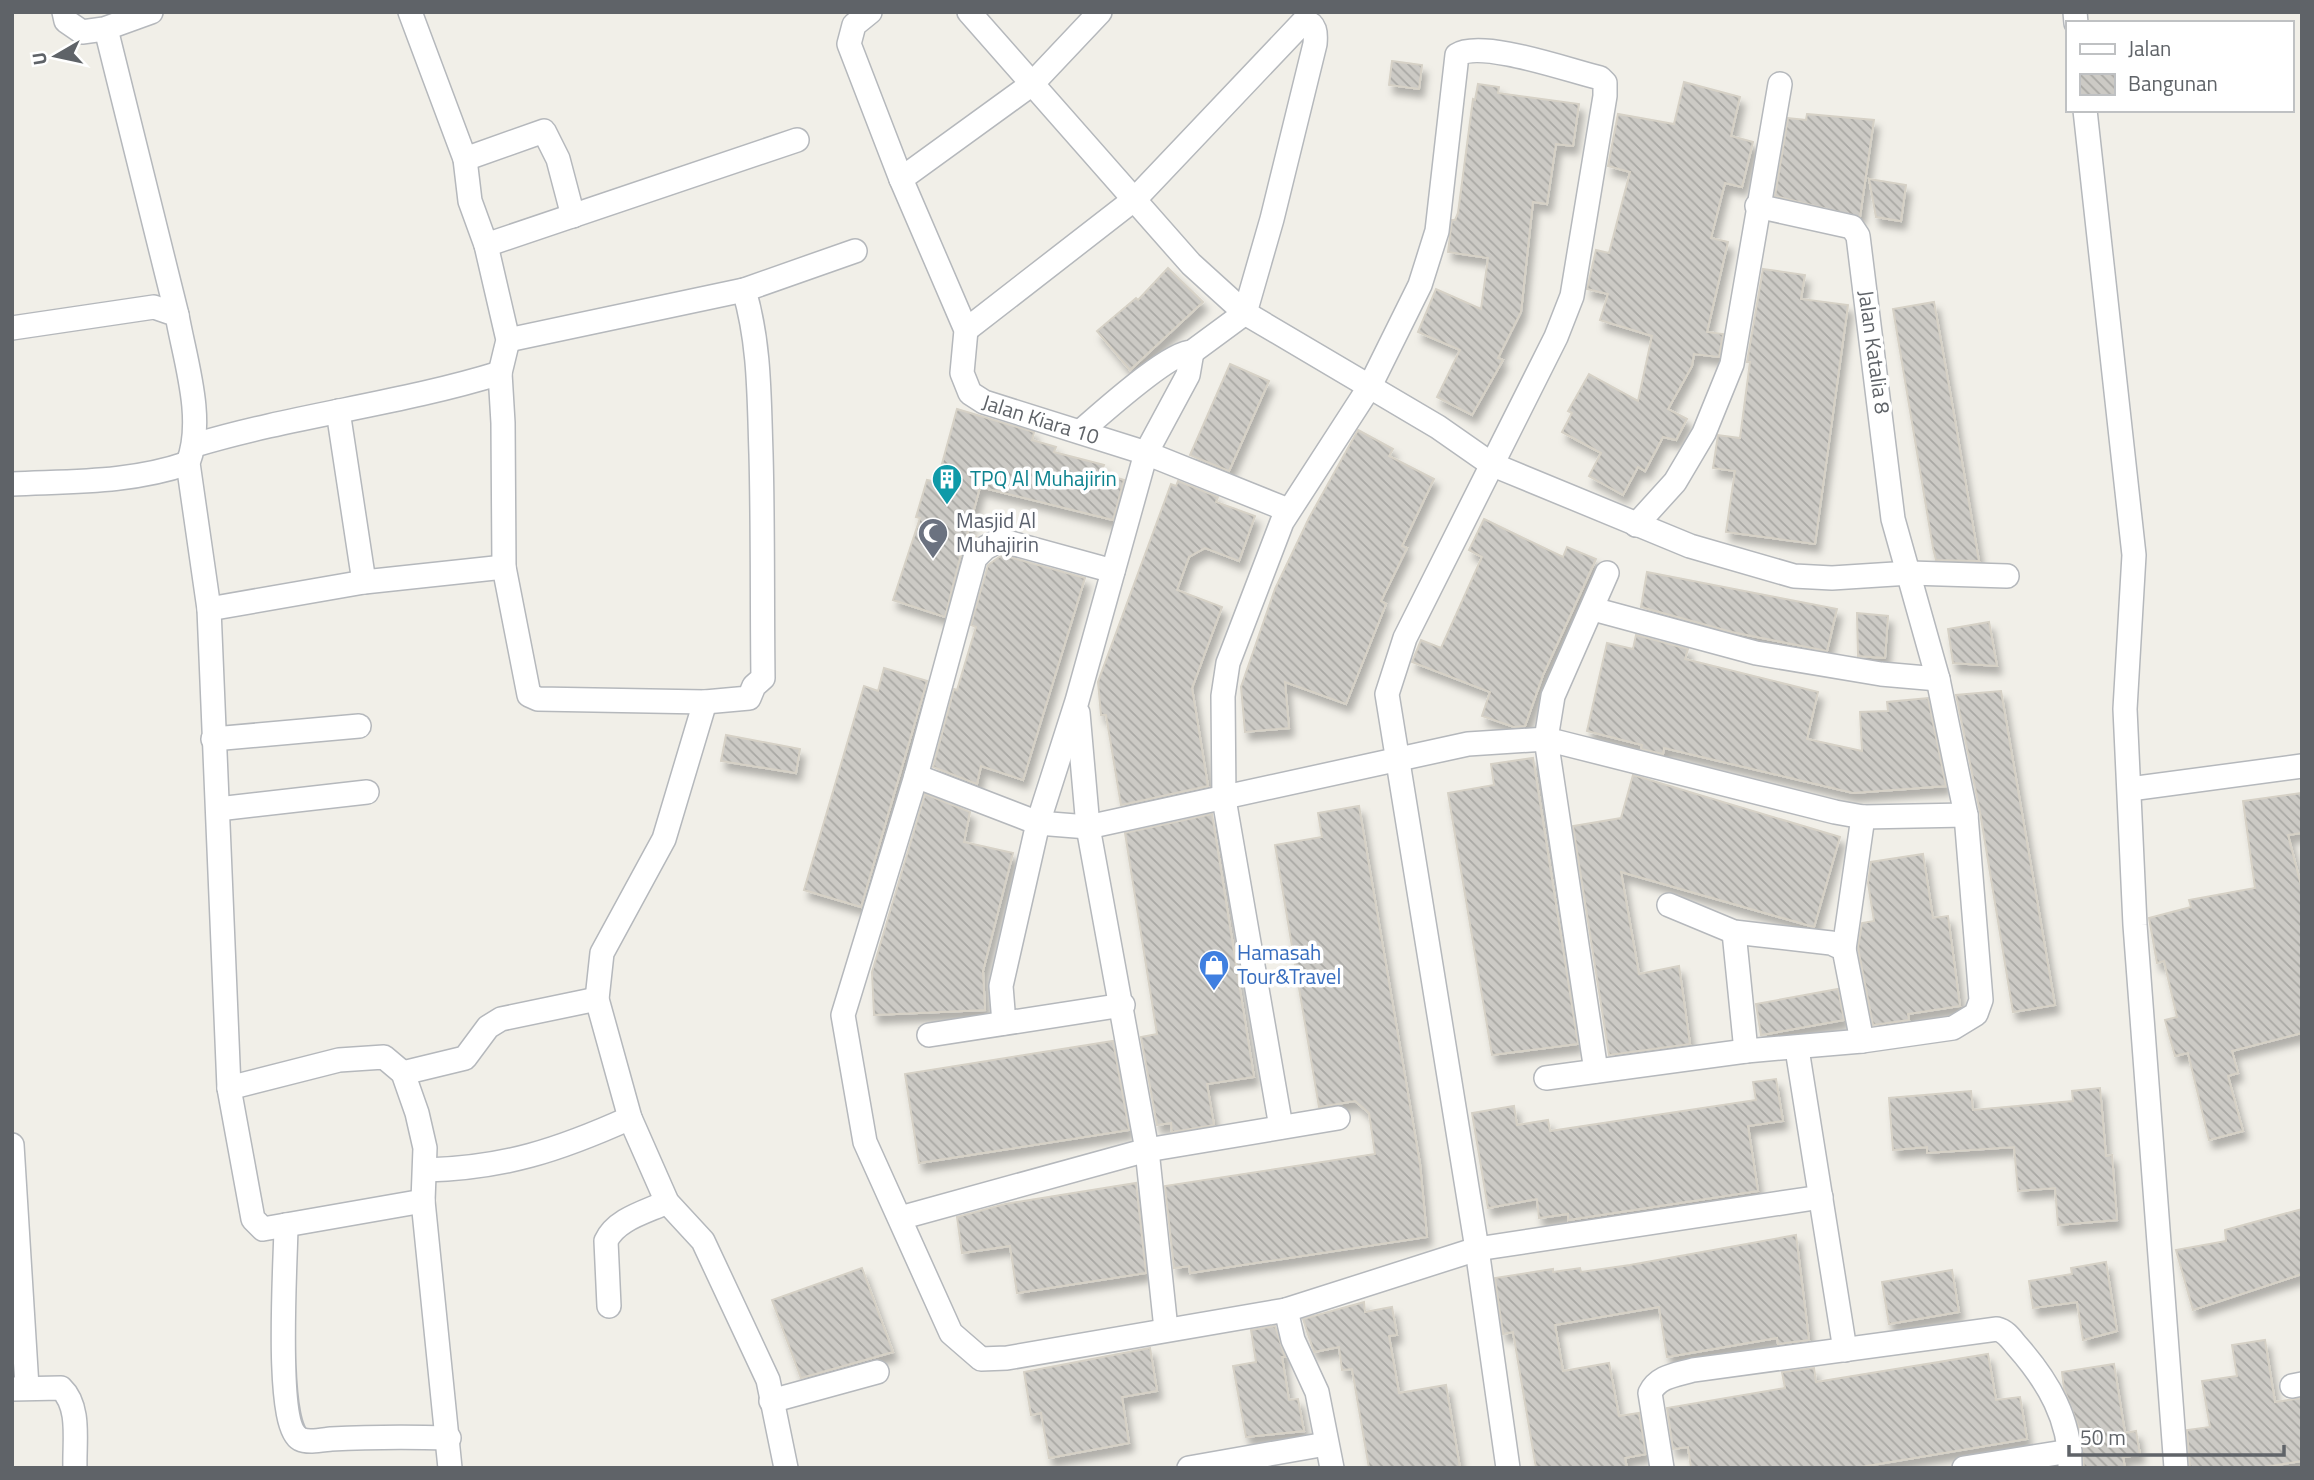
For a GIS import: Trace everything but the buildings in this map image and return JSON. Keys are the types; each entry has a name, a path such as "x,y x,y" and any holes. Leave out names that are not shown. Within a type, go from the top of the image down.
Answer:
{"street":[{"path":"64,12 66,21 82,32 106,29 151,12"},
{"name":"Jalan Kiara 10","path":"870,12 854,25 849,44 901,179 966,330 962,373 970,393 984,402 1146,453 1288,510"},
{"path":"969,12 1136,198 1191,264 1245,313 1438,427 1491,464 1690,546 1794,576 1832,578 1910,573 2007,576"},
{"path":"901,179 1032,84 1100,12"},
{"path":"414,13 465,159 470,201 486,245 508,340 500,373 504,567 529,695 538,699 705,702 749,698 754,686 763,678 759,373 754,323 744,290"},
{"path":"966,330 1136,198 1304,21 1311,24 1316,32 1315,44 1272,219 1245,313 1192,352 1186,352 1168,362 1081,431"},
{"path":"106,29 177,315 193,407 192,454 209,609 229,1088 253,1219 263,1229 423,1201"},
{"path":"1281,1127 1224,799 1223,696 1228,663 1288,510 1370,386 1420,285 1437,231 1457,55 1462,52 1486,50 1600,78 1605,83 1605,96 1572,296 1556,337 1405,638 1387,694 1477,1249 1508,1468"},
{"path":"1636,525 1675,482 1704,433 1732,364 1756,206 1780,84"},
{"path":"2085,112 2134,555 2126,685 2134,925 2176,1468"},
{"path":"465,159 544,131 558,159 573,216"},
{"path":"486,245 797,140"},
{"name":"Jalan Katalia 8","path":"1546,1078 1746,1051 1797,1049 1953,1028 1976,1014 1981,1000 1966,815 1938,679 1893,519 1857,236 1852,227 1756,206"},
{"path":"508,340 744,290 855,251"},
{"path":"12,328 154,307 177,315"},
{"path":"1004,1023 1001,986 1038,823 1077,701 1146,453 1188,375 1192,352"},
{"path":"12,484 122,479 158,473 192,454 262,425 464,384 500,373"},
{"path":"338,411 364,582"},
{"path":"1113,570 1000,540 975,558 916,776 843,1015 865,1142 951,1333 981,1359 1007,1358 1286,1310 1477,1249 1821,1197"},
{"path":"209,609 364,582 504,567"},
{"path":"1596,1072 1546,739 1553,696 1607,573"},
{"path":"1593,610 1756,653 1881,674 1938,679"},
{"path":"1077,701 1088,827 1123,1005 1147,1150 1166,1329"},
{"path":"705,702 664,839 602,953 597,999 630,1118 667,1202 703,1241 768,1380 786,1468"},
{"path":"214,739 359,726"},
{"path":"916,776 1038,823 1088,827 1468,744 1546,739 1863,817 1966,815"},
{"path":"2130,789 2302,766"},
{"path":"218,810 367,792"},
{"path":"1862,1041 1850,962 1844,949 1863,817"},
{"path":"1669,905 1734,932 1831,943 1844,949"},
{"path":"1734,932 1746,1051"},
{"path":"403,1073 465,1058 488,1027 501,1019 597,999"},
{"path":"929,1035 1123,1005"},
{"path":"1797,1049 1845,1350"},
{"path":"229,1088 339,1060 384,1057 403,1073 417,1113 426,1170 423,1201 450,1468"},
{"path":"426,1170 475,1169 527,1158 577,1142 630,1118"},
{"path":"900,1218 1147,1150 1338,1118"},
{"path":"12,1145 20,1388 61,1388 69,1396 74,1405 75,1468"},
{"path":"609,1306 606,1241 610,1232 624,1221 667,1202"},
{"path":"286,1224 284,1379 288,1422 294,1434 302,1440 314,1441 380,1436 449,1438"},
{"path":"1286,1310 1293,1340 1317,1392 1332,1468"},
{"path":"1662,1468 1650,1393 1654,1383 1693,1370 2001,1329 2032,1363 2057,1400 2070,1460 1964,1468"},
{"path":"771,1401 877,1372"},
{"path":"1189,1468 1326,1444"}],"place":[{"name":"TPQ Al Muhajirin","path":"947,506"},
{"name":"Masjid Al Muhajirin","path":"933,560"},
{"name":"Hamasah Tour&Travel","path":"1214,992"}]}
